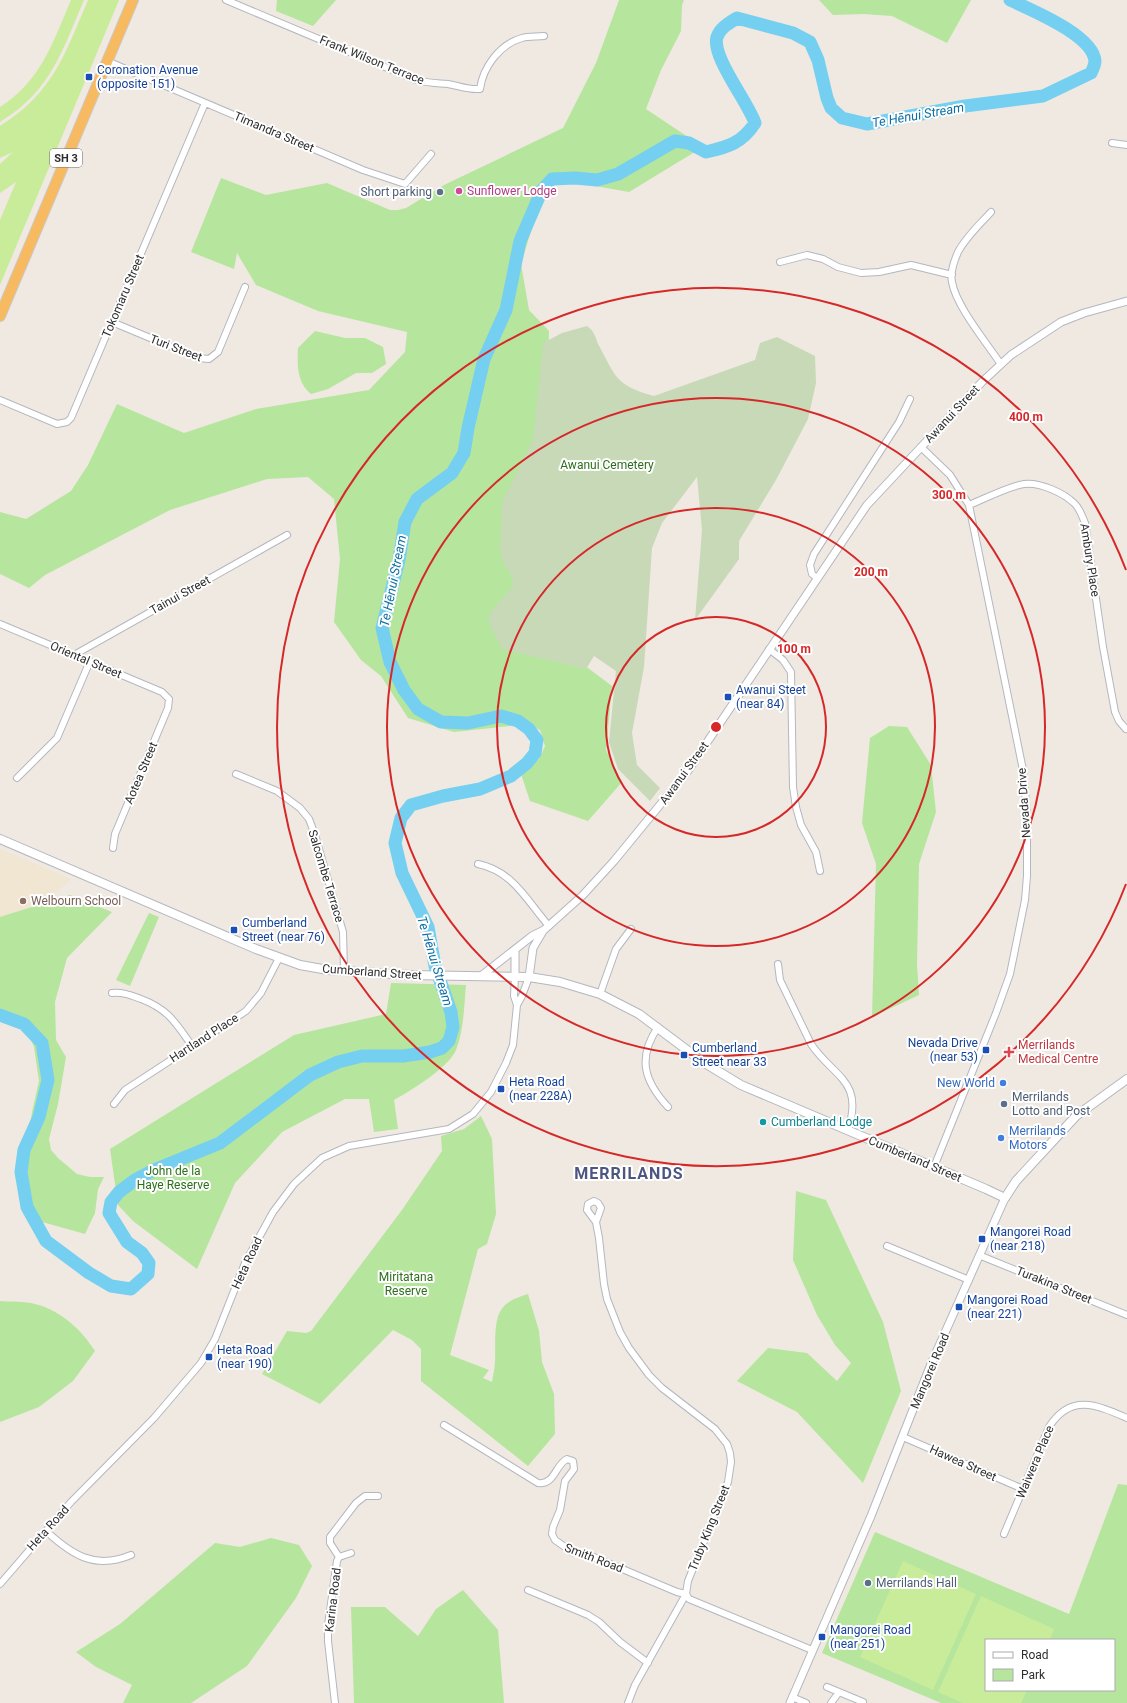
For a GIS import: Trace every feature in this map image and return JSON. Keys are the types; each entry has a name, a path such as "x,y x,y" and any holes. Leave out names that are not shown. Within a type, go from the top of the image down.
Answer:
{"highway":[{"name":"SH 3","path":"0,316 133,0"}],"main road":[{"name":"Cumberland Street","path":"0,839 279,958 306,966 344,971 422,975 529,976 560,982 600,994 625,1006 658,1027 703,1062 741,1085 1005,1198"},
{"name":"Mangorei Road","path":"1005,1198 1016,1181 1076,1116 1127,1079"}],"street":[{"name":"Frank Wilson Terrace","path":"226,0 416,80 428,84 449,84 468,90 480,89 482,77 488,65 514,40 524,37 544,36"},
{"name":"Timandra Street","path":"107,61 363,170 405,184 430,154"},
{"name":"Tokomaru Street","path":"0,400 57,424 67,422 73,413 205,103"},
{"path":"1112,143 1127,145"},
{"path":"991,212 972,232 958,251 952,275 955,292 961,304 1000,363"},
{"path":"780,262 807,255 823,259 838,267 861,273 879,272 911,265 952,275"},
{"name":"Turi Street","path":"112,322 198,358 210,359 218,352 245,287"},
{"name":"Awanui Street","path":"481,976 532,936 546,928 599,879 676,787 867,505 1000,363 1028,343 1070,318 1127,301"},
{"path":"817,578 812,574 810,565 814,554 899,422 910,399"},
{"name":"Nevada Drive","path":"921,447 950,475 969,505 1022,770 1027,813 1027,876 1010,974 996,1013 934,1167"},
{"name":"Ambury Place","path":"969,505 1022,484 1033,483 1067,497 1076,504 1085,523 1103,647 1115,712 1126,729"},
{"name":"Tainui Street","path":"74,654 287,535"},
{"name":"Oriental Street","path":"0,624 162,692 169,699"},
{"path":"769,649 783,660 791,672 793,787 801,824 816,852 820,871"},
{"path":"18,778 57,738 90,661"},
{"name":"Aotea Street","path":"113,848 115,834 168,708 169,699"},
{"name":"Salcombe Terrace","path":"236,774 277,791 300,808 308,819 315,835 343,932 344,971"},
{"path":"478,864 497,870 506,876 546,928"},
{"name":"Awanui Street","path":"529,976 533,948 546,928"},
{"path":"600,994 616,949 630,929"},
{"path":"515,950 515,976"},
{"name":"Hartland Place","path":"114,1104 125,1090 246,1011 266,986 279,958"},
{"path":"778,964 780,980 811,1044 817,1053 844,1079 848,1088 852,1107 848,1130"},
{"name":"Heta Road","path":"0,1584 46,1530 105,1466 154,1418 202,1363 215,1339 244,1264 273,1212 294,1184 322,1158 349,1146 449,1129 473,1114 491,1092 506,1063 515,1034 517,1005 514,996 515,976"},
{"name":"Heta Road","path":"517,1005 529,976"},
{"path":"112,994 125,992 158,1006 170,1015 192,1046"},
{"path":"658,1027 646,1050 645,1065 652,1086 668,1107"},
{"name":"Mangorei Road","path":"791,1700 871,1516 932,1364 981,1256 1005,1198"},
{"name":"Truby King Street","path":"596,1222 600,1238 604,1284 607,1299 612,1315 628,1348 649,1375 662,1388 716,1429 730,1452 731,1462 728,1482 688,1581 686,1594 628,1703"},
{"path":"887,1246 969,1280"},
{"name":"Turakina Street","path":"981,1256 1127,1315"},
{"name":"Waiwera Place","path":"1004,1534 1049,1427 1061,1412 1080,1404 1092,1404 1127,1418"},
{"name":"Smith Road","path":"444,1425 538,1483 546,1483 551,1479 563,1461 567,1459 573,1461 574,1469 565,1481 560,1510 553,1527 552,1534 555,1540 572,1552 590,1555 677,1592 686,1594 689,1599 812,1650"},
{"name":"Hawea Street","path":"903,1437 1023,1489"},
{"path":"339,1557 330,1543 330,1537 356,1503 365,1496 378,1496"},
{"path":"46,1530 69,1550 80,1557 108,1561 121,1559 131,1555"},
{"name":"Karina Road","path":"335,1703 328,1641 328,1625 339,1557 351,1553"},
{"path":"528,1590 599,1622 620,1642 648,1663"},
{"path":"827,1687 863,1702"},
{"path":"831,1703 839,1692"},
{"path":"791,1700 806,1703"}],"shaded area":[{"name":"Welbourn School","path":"0,849 71,879 22,923 0,929"}],"green space":[{"path":"71,0 84,0 69,36 53,68 32,97 0,122 0,107 14,97 36,73 44,60"},
{"path":"88,0 119,0 0,285 0,220 16,182 0,193 0,164 13,152 0,158 0,126 33,100 45,86 64,55"},
{"path":"277,0 336,0 313,26 276,11"},
{"path":"619,0 684,0 682,5 681,31 661,70 646,109 703,147 629,192 567,181 554,184 540,202 521,264 529,310 549,331 546,417 572,656 612,686 606,750 622,782 588,821 530,801 520,771 539,759 545,746 540,730 528,724 454,732 408,718 381,676 361,660 334,622 340,559 334,499 308,477 267,479 170,510 45,575 29,588 0,574 0,512 26,519 71,491 88,465 117,404 184,433 256,409 369,390 405,352 407,332 318,311 256,285 237,253 234,269 191,252 221,178 266,195 327,183 390,210 406,208 444,185 563,128 596,63"},
{"path":"819,0 971,0 947,43 892,16 864,14 833,15"},
{"name":"Awanui Cemetery","path":"587,326 593,332 613,372 618,378 631,388 654,396 755,360 760,343 777,337 815,356 816,383 808,419 776,480 739,541 739,559 695,620 702,530 697,477 662,523 652,548 644,667 632,733 637,765 660,788 650,801 618,769 609,742 616,671 594,656 586,669 502,649 489,623 489,614 512,588 513,578 503,562 500,550 502,502 533,440 543,343 562,333"},
{"path":"315,331 345,338 365,338 383,347 386,364 372,373 356,373 328,389 311,394 306,390 300,379 298,367 298,348"},
{"path":"889,726 907,727 931,765 936,812 919,864 917,964 919,995 872,1017 876,864 862,823 870,738"},
{"path":"70,895 112,912 67,958 55,1002 56,1040 66,1057 58,1104 49,1139 51,1150 77,1174 90,1177 104,1177 98,1189 95,1213 85,1234 28,1218 25,1194 26,1152 32,1112 39,1081 34,1047 27,1030 11,1020 0,1017 0,917"},
{"path":"149,913 159,917 130,986 116,980"},
{"name":"John de la Haye Reserve","path":"391,983 466,985 462,1026 456,1050 452,1057 438,1071 419,1085 394,1100 398,1129 374,1132 369,1099 345,1099 282,1132 235,1183 197,1269 133,1221 118,1205 110,1149 294,1035 386,1014"},
{"name":"Miritatana Reserve","path":"481,1116 492,1139 496,1214 487,1244 478,1249 450,1355 489,1370 483,1378 492,1382 495,1366 496,1324 498,1317 505,1305 516,1298 528,1294 539,1331 542,1362 554,1394 555,1434 528,1466 421,1381 421,1349 412,1340 393,1330 320,1404 262,1374 287,1331 306,1333 311,1331 402,1210 442,1151 441,1136 464,1129"},
{"path":"796,1191 826,1200 883,1322 901,1391 863,1483 797,1412 737,1381 768,1348 807,1353 837,1381 851,1363 835,1345 817,1315 793,1260"},
{"path":"0,1301 31,1303 53,1311 76,1328 95,1351 73,1381 39,1407 0,1422"},
{"path":"1118,1484 1127,1485 1127,1703 941,1703 822,1653 875,1532 1069,1614"},
{"path":"271,1538 299,1545 312,1566 296,1598 247,1666 191,1703 123,1703 132,1685 96,1667 76,1652 120,1624 215,1543 240,1547"},
{"path":"903,1561 976,1594 933,1690 860,1657"},
{"path":"463,1590 498,1630 504,1703 354,1703 351,1607 385,1607 418,1636 436,1609"},
{"path":"981,1596 1054,1629 1050,1639 985,1639 985,1691 1027,1691 1021,1703 962,1703 938,1692"}],"waterway":[{"name":"Te Hēnui Stream","path":"0,1015 24,1024 42,1043 48,1080 39,1117 24,1150 21,1172 27,1207 46,1241 89,1273 111,1286 131,1289 148,1274 149,1263 142,1253 127,1242 109,1213 111,1202 119,1192 135,1180 154,1170 220,1143 310,1075 338,1062 362,1056 403,1056 430,1052 442,1048 449,1041 453,1027 451,1012 435,966 428,927 402,873 395,843 401,818 411,805 443,796 480,789 511,776 527,763 535,753 537,740 529,729 518,721 501,716 468,723 441,722 418,709 404,690 390,662 382,628 399,560 405,522 417,499 452,473 464,453 468,428 484,359 506,310 520,241 542,190 552,179 575,178 597,180 618,174 675,141 689,143 706,152 728,146 740,140 755,123 719,56 717,45 717,37 720,31 737,18 793,33 810,42 818,60 827,98 831,108 842,118 867,124 965,106 1043,96 1091,73 1095,61 1092,51 1084,42 1060,24 1010,0"}],"place":[{"name":"Coronation Avenue (opposite 151)","path":"89,77"},
{"name":"Sunflower Lodge","path":"459,191"},
{"name":"Short parking","path":"440,192"},
{"name":"Awanui Steet (near 84)","path":"728,697"},
{"name":"Welbourn School","path":"23,901"},
{"name":"Cumberland Street (near 76)","path":"234,930"},
{"name":"Nevada Drive (near 53)","path":"986,1050"},
{"name":"Merrilands Medical Centre","path":"1009,1052"},
{"name":"Cumberland Street near 33","path":"684,1055"},
{"name":"New World","path":"1003,1083"},
{"name":"Heta Road (near 228A)","path":"501,1089"},
{"name":"Merrilands Lotto and Post","path":"1004,1104"},
{"name":"Cumberland Lodge","path":"763,1122"},
{"name":"Merrilands Motors","path":"1001,1138"},
{"name":"Mangorei Road (near 218)","path":"982,1239"},
{"name":"Mangorei Road (near 221)","path":"959,1307"},
{"name":"Heta Road (near 190)","path":"209,1357"},
{"name":"Merrilands Hall","path":"868,1583"},
{"name":"Mangorei Road (near 251)","path":"822,1637"}],"district":[{"name":"MERRILANDS","path":"629,1173"}]}
